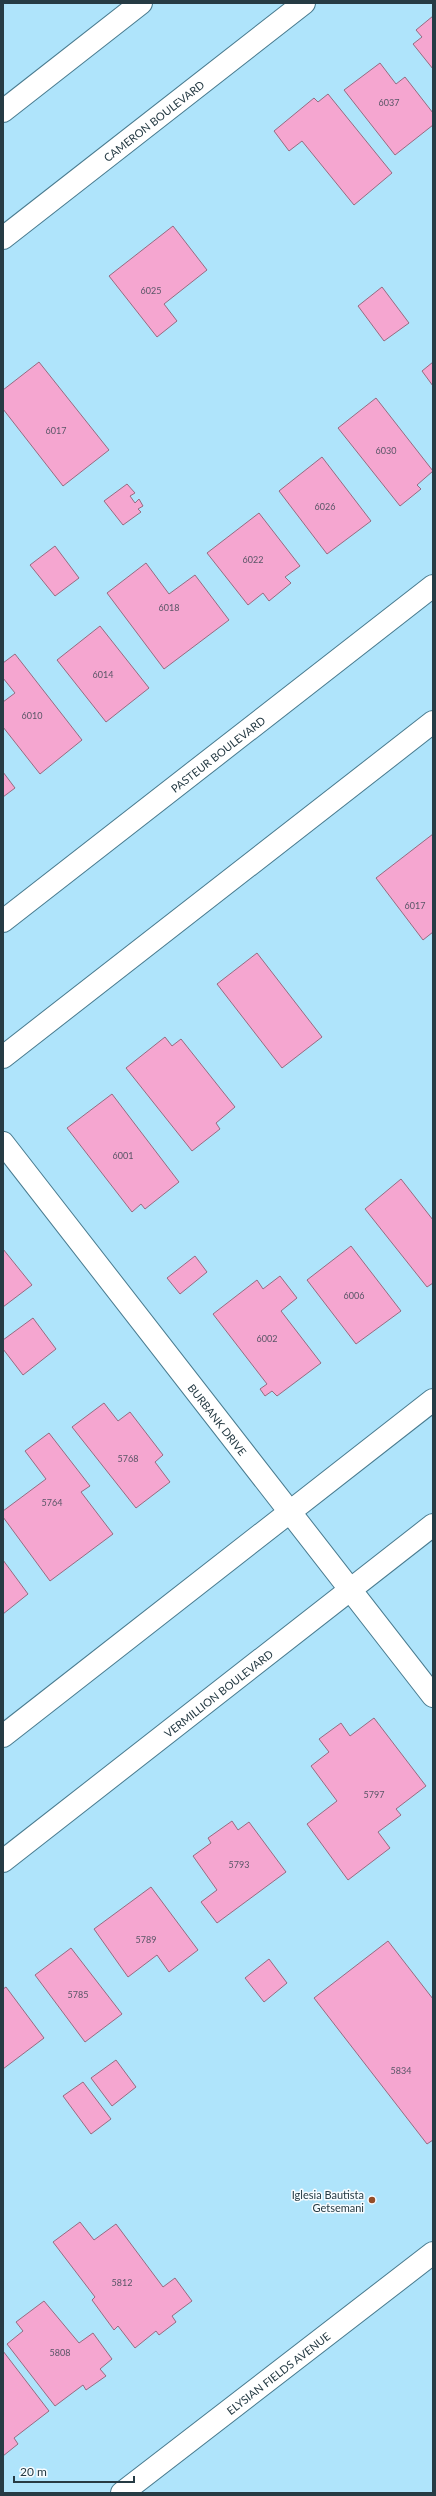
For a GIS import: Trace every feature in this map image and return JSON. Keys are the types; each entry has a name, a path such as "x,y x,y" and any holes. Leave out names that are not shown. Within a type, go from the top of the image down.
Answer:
{"street":[{"path":"3,111 142,3"},
{"name":"CAMERON BOULEVARD","path":"3,238 304,3"},
{"name":"PASTEUR BOULEVARD","path":"3,922 433,586"},
{"path":"3,1057 433,722"},
{"name":"BURBANK DRIVE","path":"3,1143 433,1696"},
{"path":"3,1736 433,1400"},
{"name":"VERMILLION BOULEVARD","path":"3,1861 433,1525"},
{"name":"ELYSIAN FIELDS AVENUE","path":"122,2493 433,2253"}],"building":[{"path":"433,16 433,69 413,44 422,37 416,30"},
{"path":"380,63 396,84 405,77 433,113 433,125 395,155 344,90"},
{"path":"328,94 392,173 354,205 302,141 289,151 274,131 314,98 318,102"},
{"path":"173,226 207,270 164,304 177,321 157,337 109,276"},
{"path":"382,287 409,323 384,341 358,306"},
{"path":"39,362 109,450 63,486 3,409 3,390"},
{"path":"433,362 433,386 422,371"},
{"path":"376,398 433,471 417,485 421,489 400,506 338,428"},
{"path":"322,457 371,521 327,554 279,491"},
{"path":"127,484 135,493 130,496 135,503 139,499 143,506 138,509 141,512 123,525 104,501"},
{"path":"259,513 300,566 285,577 291,583 269,601 263,593 248,605 207,553"},
{"path":"55,546 79,578 55,596 30,565"},
{"path":"146,563 169,594 195,575 229,620 164,669 107,593"},
{"path":"100,626 149,688 106,722 57,660"},
{"path":"15,654 82,740 40,774 3,727 3,702 15,693 3,678 3,663"},
{"path":"3,772 15,788 3,797"},
{"path":"433,834 433,932 423,940 376,878"},
{"path":"257,953 322,1037 282,1068 217,984"},
{"path":"165,1037 172,1046 181,1039 235,1107 216,1123 220,1129 192,1151 126,1068"},
{"path":"112,1094 179,1182 145,1209 141,1204 132,1212 67,1128"},
{"path":"401,1179 433,1220 433,1283 427,1287 365,1209"},
{"path":"351,1246 401,1311 356,1344 307,1280"},
{"path":"3,1249 32,1285 3,1307"},
{"path":"195,1256 207,1272 180,1294 167,1278"},
{"path":"280,1276 297,1298 281,1311 321,1363 277,1396 272,1391 265,1396 260,1389 267,1384 213,1314 257,1280 263,1289"},
{"path":"33,1318 56,1349 23,1375 3,1349 3,1340"},
{"path":"104,1403 118,1421 130,1412 163,1455 155,1462 170,1482 136,1508 72,1427"},
{"path":"49,1433 90,1486 81,1492 113,1534 50,1581 3,1517 3,1511 46,1479 25,1451"},
{"path":"3,1560 28,1594 3,1614"},
{"path":"374,1718 426,1786 396,1809 401,1815 378,1832 390,1848 348,1880 307,1824 337,1801 311,1766 329,1752 319,1739 341,1723 350,1736"},
{"path":"232,1821 238,1830 249,1822 286,1872 217,1923 201,1902 217,1890 193,1856 211,1843 208,1838"},
{"path":"151,1887 198,1950 169,1972 157,1955 128,1977 94,1929"},
{"path":"388,1941 433,1999 433,2140 427,2144 314,1998"},
{"path":"71,1948 122,2014 85,2042 35,1975"},
{"path":"269,1959 287,1983 264,2002 245,1978"},
{"path":"6,1987 44,2038 3,2069 3,1989"},
{"path":"116,2060 136,2087 112,2106 91,2078"},
{"path":"83,2082 111,2119 91,2134 63,2096"},
{"path":"80,2222 94,2240 116,2224 163,2287 175,2278 192,2301 172,2316 176,2322 159,2335 156,2331 135,2348 118,2326 114,2330 92,2300 95,2297 53,2242"},
{"path":"44,2301 79,2343 93,2333 112,2359 100,2369 106,2376 86,2390 83,2385 55,2406 7,2344 23,2331 16,2322"},
{"path":"3,2351 49,2411 14,2438 18,2444 3,2456"}],"place":[{"name":"Iglesia Bautista Getsemani","path":"372,2200"}]}
